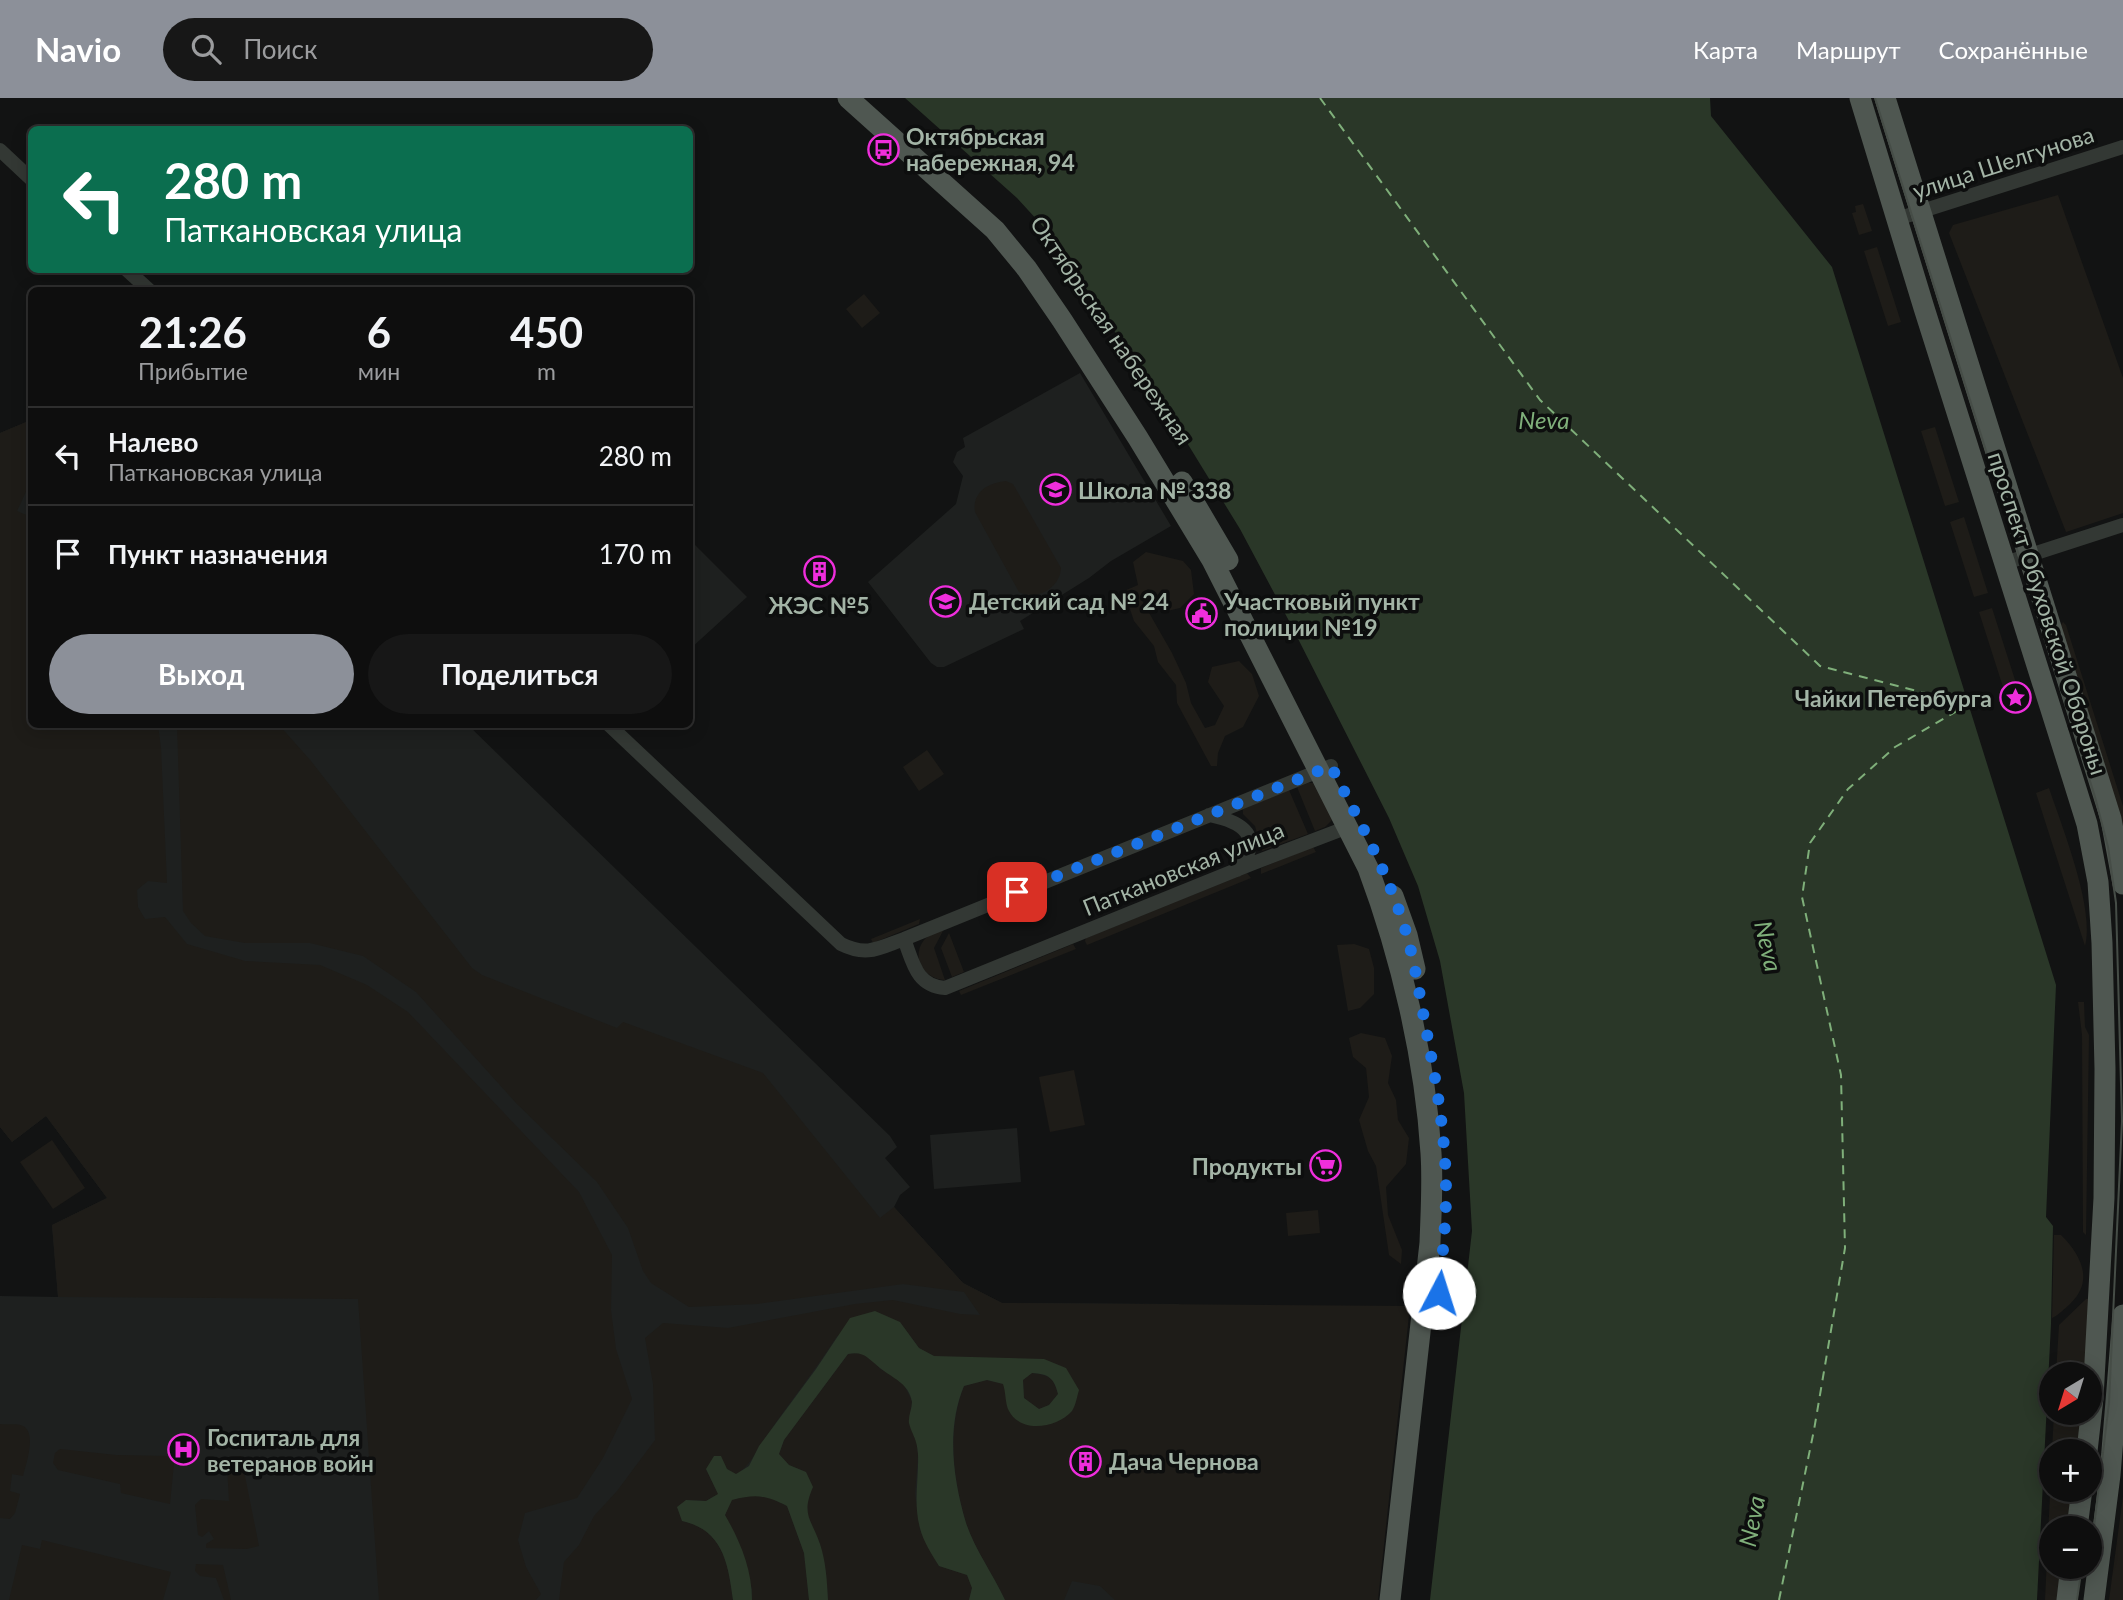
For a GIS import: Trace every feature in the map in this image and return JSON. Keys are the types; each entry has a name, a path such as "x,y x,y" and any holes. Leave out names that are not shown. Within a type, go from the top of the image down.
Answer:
{"main road":[{"name":"Октябрьская набережная","path":"848,98 975,211 1011,248 1125,416 1212,560 1325,768 1377,856 1407,935 1435,1075 1446,1192 1444,1243 1405,1600"},
{"name":"Октябрьская набережная","path":"869,98 1007,222 1062,294 1217,539 1260,620 1348,827 1368,867 1396,952 1423,1087 1431,1154 1430,1243 1390,1600"},
{"name":"проспект Обуховской Обороны","path":"1860,98 2087,824 2098,882 2105,1069 2105,1159 2093,1398 2088,1439"},
{"name":"проспект Обуховской Обороны","path":"1885,98 2111,820 2123,884"},
{"path":"2094,1600 2118,1404 2123,1315"},
{"path":"2067,1600 2069,1579"}],"street":[{"name":"улица Шелгунова","path":"1897,219 2123,147"},
{"path":"0,150 28,176"},
{"path":"130,273 146,287"},
{"path":"2005,563 2123,525"},
{"name":"Паткановская улица","path":"612,728 841,944 862,952 873,951 904,939 1325,768"},
{"path":"1208,815 1227,819 1241,825 1246,831 1249,848 1237,870"},
{"name":"Паткановская улица","path":"904,939 918,974 925,983 934,988 945,988 1348,827"}],"shaded area":[{"path":"2058,195 2123,378 2123,513 2066,532 1949,233 1953,225"},
{"path":"1863,204 1872,231 1859,235 1852,213 1856,212 1855,206"},
{"path":"1877,247 1901,322 1888,326 1864,251"},
{"path":"864,294 880,313 862,328 846,309"},
{"name":"Школа № 338","path":"1080,373 1171,526 1111,561 1020,621 1024,629 944,667 937,667 931,663 868,582 956,504 963,476 953,462 957,452 965,447 963,438"},
{"path":"28,421 28,728 471,728 890,1136 897,1147 885,1158 910,1187 900,1195 894,1207 963,1283 1002,1303 1179,1304 1129,1600 0,1600 0,1296 58,1297 52,1225 107,1198 46,1116 12,1142 0,1127 0,433"},
{"path":"28,421 28,487 17,511 28,516 28,728 158,728 167,883 148,881 137,890 138,907 145,919 165,917 187,944 245,961 320,965 367,985 408,1012 579,1192 612,1255 611,1310 616,1349 632,1399 603,1458 577,1498 525,1513 518,1540 526,1567 541,1594 536,1600 379,1600 358,1299 58,1297 52,1225 107,1198 46,1116 12,1142 0,1127 0,433"},
{"path":"1935,427 1959,502 1945,506 1921,431"},
{"path":"1006,481 1013,484 1061,568 1057,581 1040,594 1019,592 975,512 976,499 987,486"},
{"path":"1964,517 1988,593 1974,597 1950,522"},
{"path":"693,543 747,597 693,646"},
{"path":"1146,552 1183,561 1191,570 1194,594 1180,608 1163,612 1148,589 1140,597 1172,653 1186,683 1191,703 1205,728 1215,725 1224,706 1208,682 1212,667 1239,661 1252,674 1259,696 1243,727 1225,736 1218,753 1217,766 1211,766 1177,703 1176,685 1158,662 1154,646 1134,621 1124,591 1138,585 1133,562"},
{"path":"1992,608 2016,683 2003,687 1979,612"},
{"path":"2063,622 2123,806 2123,829 2060,626"},
{"path":"177,728 282,728 311,761 472,968 482,975 617,1028 623,1022 763,1073 880,1218 894,1207 963,1283 1002,1303 1410,1306 1378,1600 1115,1600 1100,1586 1072,1581 1064,1600 1005,1600 974,1543 961,1506 954,1454 955,1420 959,1403 964,1386 987,1380 1004,1384 1010,1412 1061,1419 1066,1368 934,1356 919,1348 900,1322 837,1336 746,1466 736,1475 727,1469 706,1469 718,1494 706,1501 686,1500 682,1521 696,1525 715,1540 729,1573 733,1600 559,1600 564,1562 579,1545 594,1516 617,1491 655,1440 653,1384 645,1338 663,1323 728,1328 855,1304 893,1300 960,1314 980,1315 964,1292 903,1284 757,1304 689,1307 651,1283 643,1271 628,1228 597,1182 516,1103 416,992 363,956 310,943 245,943 205,936 183,911"},
{"path":"927,750 944,774 919,791 903,767"},
{"path":"1313,783 1333,819 1325,827 1315,831 1297,787"},
{"path":"2049,788 2081,890 2087,930 2085,946 2036,793"},
{"path":"1289,790 1308,834 1262,851 1255,826 1243,814 1243,809"},
{"path":"1313,847 1316,852 1261,874 1261,868"},
{"path":"1247,873 1251,878 1087,945 1085,941 1086,938"},
{"path":"920,919 919,924 873,943 871,939"},
{"path":"944,929 934,948 945,980 931,976 919,960 920,947 926,938"},
{"path":"949,933 964,972 952,977 941,948"},
{"path":"1073,944 1076,949 961,995 959,991"},
{"path":"1354,944 1369,949 1374,968 1374,994 1360,1008 1348,1011 1337,945"},
{"path":"2078,1002 2084,1002 2085,1027 2089,1035 2086,1235 2083,1232 2082,1035"},
{"path":"1361,1033 1385,1038 1392,1056 1388,1083 1396,1100 1398,1120 1409,1138 1406,1164 1386,1187 1388,1215 1402,1250 1401,1264 1389,1255 1376,1166 1368,1151 1359,1120 1369,1097 1366,1068 1353,1057 1349,1038"},
{"path":"1074,1070 1085,1125 1050,1132 1039,1077"},
{"path":"1017,1128 1021,1182 934,1189 930,1135"},
{"path":"52,1140 85,1188 53,1209 20,1162"},
{"path":"1318,1210 1320,1233 1288,1236 1286,1213"},
{"path":"2054,1235 2061,1235 2075,1251 2083,1278 2077,1295 2064,1310 2052,1318"},
{"path":"2086,1299 2090,1299 2086,1362 2057,1362 2059,1325"},
{"path":"858,1353 871,1357 880,1369 904,1385 912,1401 909,1423 916,1437 918,1456 915,1494 920,1530 939,1566 967,1575 972,1588 969,1600 828,1600 820,1545 809,1520 806,1504 806,1472 789,1465 779,1454 784,1440 848,1354"},
{"path":"1032,1373 1050,1378 1058,1394 1049,1405 1039,1409 1024,1398 1023,1380"},
{"path":"0,1424 23,1426 30,1442 23,1476 12,1474 10,1491 20,1494 15,1513 10,1519 0,1518"},
{"path":"2053,1425 2080,1425 2079,1439 2053,1439"},
{"path":"60,1449 116,1455 167,1456 174,1463 170,1504 121,1493 120,1484 58,1470 53,1463 55,1453"},
{"path":"241,1456 259,1546 247,1549 206,1548 206,1544 214,1539 209,1531 202,1537 198,1535 195,1505 201,1499 229,1501 227,1466 219,1465 216,1461 218,1458"},
{"path":"753,1494 771,1498 787,1506 804,1553 809,1600 752,1600 752,1589 725,1515 731,1500"},
{"path":"2123,1496 2123,1600 2109,1600"},
{"path":"2050,1502 2070,1502 2069,1516 2049,1516"},
{"path":"42,1540 171,1572 163,1600 9,1600 22,1545 40,1549"},
{"path":"196,1564 223,1565 231,1600 224,1600 216,1578 200,1576 195,1571"},
{"path":"2046,1579 2060,1579 2058,1600 2045,1600"}],"water":[{"name":"Neva","path":"905,98 1710,98 1711,116 1832,267 2056,985 2046,1217 2053,1226 2051,1324 2049,1362 2039,1362 2039,1425 2046,1425 2045,1439 2039,1439 2039,1502 2042,1502 2041,1516 2039,1516 2037,1600 1430,1600 1472,1231 1464,1093 1440,961 1418,886 1389,818 1240,529 1165,407 1050,234 1017,198"},
{"path":"875,1311 900,1322 919,1348 934,1356 1044,1359 1066,1368 1079,1390 1072,1411 1058,1421 1039,1426 1030,1426 1015,1418 1008,1408 1003,1384 987,1380 964,1386 958,1402 953,1454 966,1523 1005,1600 969,1600 972,1588 967,1575 939,1566 931,1553 923,1538 918,1519 918,1454 909,1423 912,1402 910,1395 899,1382 866,1356 858,1354 848,1354 784,1440 779,1454 789,1465 806,1472 813,1487 808,1510 824,1558 828,1600 809,1600 804,1553 787,1506 766,1498 748,1497 732,1500 725,1515 744,1556 750,1577 752,1600 733,1600 729,1573 715,1540 696,1525 682,1521 677,1507 686,1500 706,1501 718,1494 706,1469 714,1456 721,1456 727,1469 736,1474 749,1466 759,1446 850,1318","holes":["1032,1373 1050,1378 1058,1394 1049,1405 1039,1409 1024,1398 1023,1380"]}],"ferry route":[{"path":"1320,98 1540,400 1820,666 1968,704"},
{"path":"1779,1600 1814,1430 1845,1248 1841,1075 1802,897 1810,843 1848,789 1895,747 1969,704"}],"tram line":[{"path":"1875,98 2095,797 2108,847 2116,903 2122,1121 2109,1403 2095,1516"},
{"path":"2077,1600 2080,1579"}],"place":[{"name":"Октябрьская набережная, 94","path":"883,149"},
{"name":"Школа № 338","path":"1055,490"},
{"name":"ЖЭС №5","path":"819,571"},
{"name":"Детский сад № 24","path":"946,601"},
{"name":"Участковый пункт полиции №19","path":"1201,614"},
{"name":"Чайки Петербурга","path":"2015,698"},
{"name":"Продукты","path":"1325,1166"},
{"name":"Госпиталь для ветеранов войн","path":"184,1450"},
{"name":"Дача Чернова","path":"1086,1461"}],"route":[{"path":"1017,892 1331,766 1377,856 1397,905 1419,988 1438,1088 1444,1155 1446,1192 1439,1293"}]}
